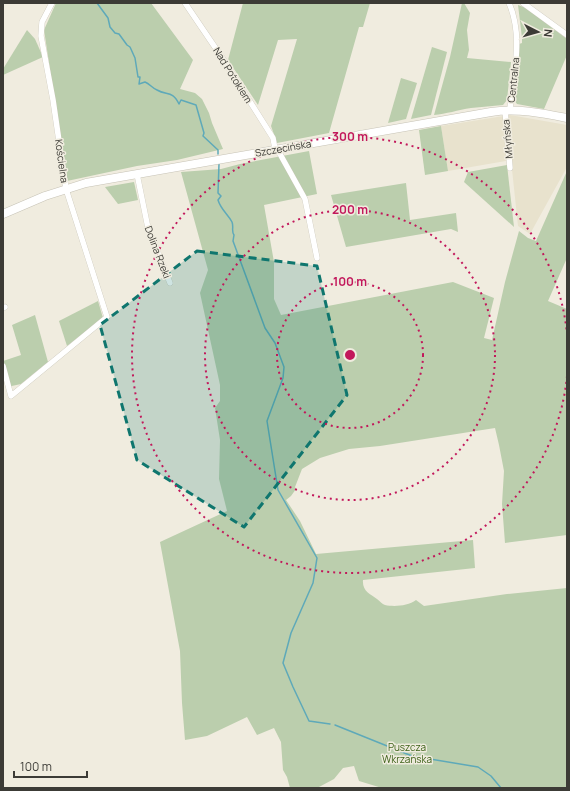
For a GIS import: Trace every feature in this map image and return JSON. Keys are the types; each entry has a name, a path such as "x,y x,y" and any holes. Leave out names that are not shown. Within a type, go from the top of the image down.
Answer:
{"street":[{"name":"Kościelna","path":"3,366 12,396 107,317 66,188 53,100 41,36 42,22 52,3"},
{"name":"Nad Potokiem","path":"185,3 225,62 273,138 275,149 280,154 305,199 317,258"},
{"name":"Centralna","path":"508,110 517,43 514,18 510,3"},
{"path":"523,3 567,35"},
{"name":"Szczecińska","path":"3,214 36,199 66,188 86,183 275,149 508,110 534,112 567,118"},
{"name":"Młyńska","path":"508,110 510,168"},
{"name":"Dolina Rzeki","path":"137,174 148,228 170,283"}],"highlighted area":[{"path":"197,251 317,266 347,395 244,527 137,460 100,325"}],"shaded area":[{"path":"510,115 567,125 567,167 530,234 518,226 511,160 448,171 441,126"}],"green space":[{"path":"56,3 151,3 193,60 180,89 195,93 202,99 223,149 177,160 137,166 67,181 44,30"},
{"path":"243,3 370,3 363,27 359,27 329,133 277,143 271,126 297,39 278,40 258,105 228,60"},
{"path":"462,3 464,3 470,13 467,30 469,50 467,58 511,62 507,100 503,105 471,108 434,115 450,57"},
{"path":"518,5 526,8 567,39 567,55 544,109 517,104 514,100 519,44 522,43"},
{"path":"27,30 35,39 43,57 3,75 3,69"},
{"path":"432,47 447,52 431,115 411,119"},
{"path":"401,78 417,83 406,119 388,123"},
{"path":"441,126 448,171 425,175 419,130"},
{"name":"Puszcza Wkrzańska","path":"309,151 317,194 264,205 274,262 274,299 281,315 453,282 494,298 484,338 492,340 505,282 519,231 528,238 536,241 567,171 567,258 548,301 567,309 567,535 505,543 502,504 504,471 495,428 380,446 349,449 320,458 302,469 295,487 296,489 286,500 300,521 316,554 473,540 475,568 363,580 365,590 385,605 401,606 416,600 424,606 507,594 567,588 567,788 382,788 359,781 354,766 343,768 334,779 319,788 290,788 283,770 281,742 274,728 257,735 247,717 207,736 185,740 180,651 160,542 227,511 219,479 220,440 215,408 220,401 220,385 200,293 208,270 181,172 221,169"},
{"path":"507,165 514,227 464,182 468,172"},
{"path":"134,182 138,200 118,204 105,187"},
{"path":"406,183 410,220 456,213 458,232 451,229 346,247 331,195"},
{"path":"98,301 103,318 67,346 59,321"},
{"path":"35,315 48,362 21,384 7,387 3,372 3,361 21,355 12,325"}],"waterway":[{"path":"97,3 108,18 110,27 115,33 119,34 130,47 135,58 138,77 140,77 139,84 145,82 161,92 172,95 179,104 181,100 196,105 204,133 203,136 218,150 218,154"},
{"path":"219,164 218,193 221,196 218,200 221,207 232,222 234,235 233,241 265,328 275,343 284,367 283,378 267,421 278,490 317,558 313,583 291,633 283,663 309,721 330,724"},
{"path":"335,725 412,756 478,767 491,776 501,788"}]}
